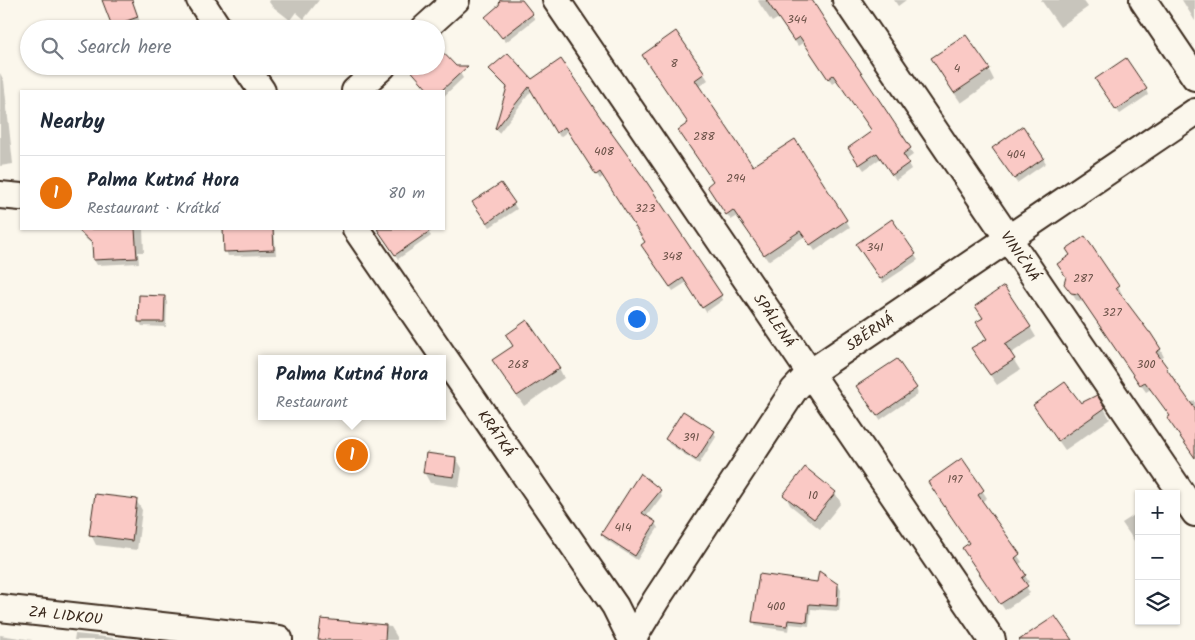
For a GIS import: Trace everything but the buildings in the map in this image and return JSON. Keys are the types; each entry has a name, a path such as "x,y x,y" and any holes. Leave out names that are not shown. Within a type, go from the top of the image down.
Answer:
{"street":[{"path":"200,0 213,20"},
{"path":"434,20 456,0"},
{"name":"SPÁLENÁ","path":"556,0 992,640"},
{"name":"VINIČNÁ","path":"846,0 1195,513"},
{"path":"1143,0 1195,77"},
{"path":"251,75 261,90"},
{"path":"356,90 373,75"},
{"name":"SBĚRNÁ","path":"632,640 656,600 794,390 810,373 1195,112"},
{"path":"0,195 20,196"},
{"name":"KRÁTKÁ","path":"357,230 442,355"},
{"name":"KRÁTKÁ","path":"446,361 614,606 632,640"},
{"name":"ZA LIDKOU","path":"0,608 279,640"}],"place":[{"name":"Palma Kutná Hora","path":"352,455"}]}
